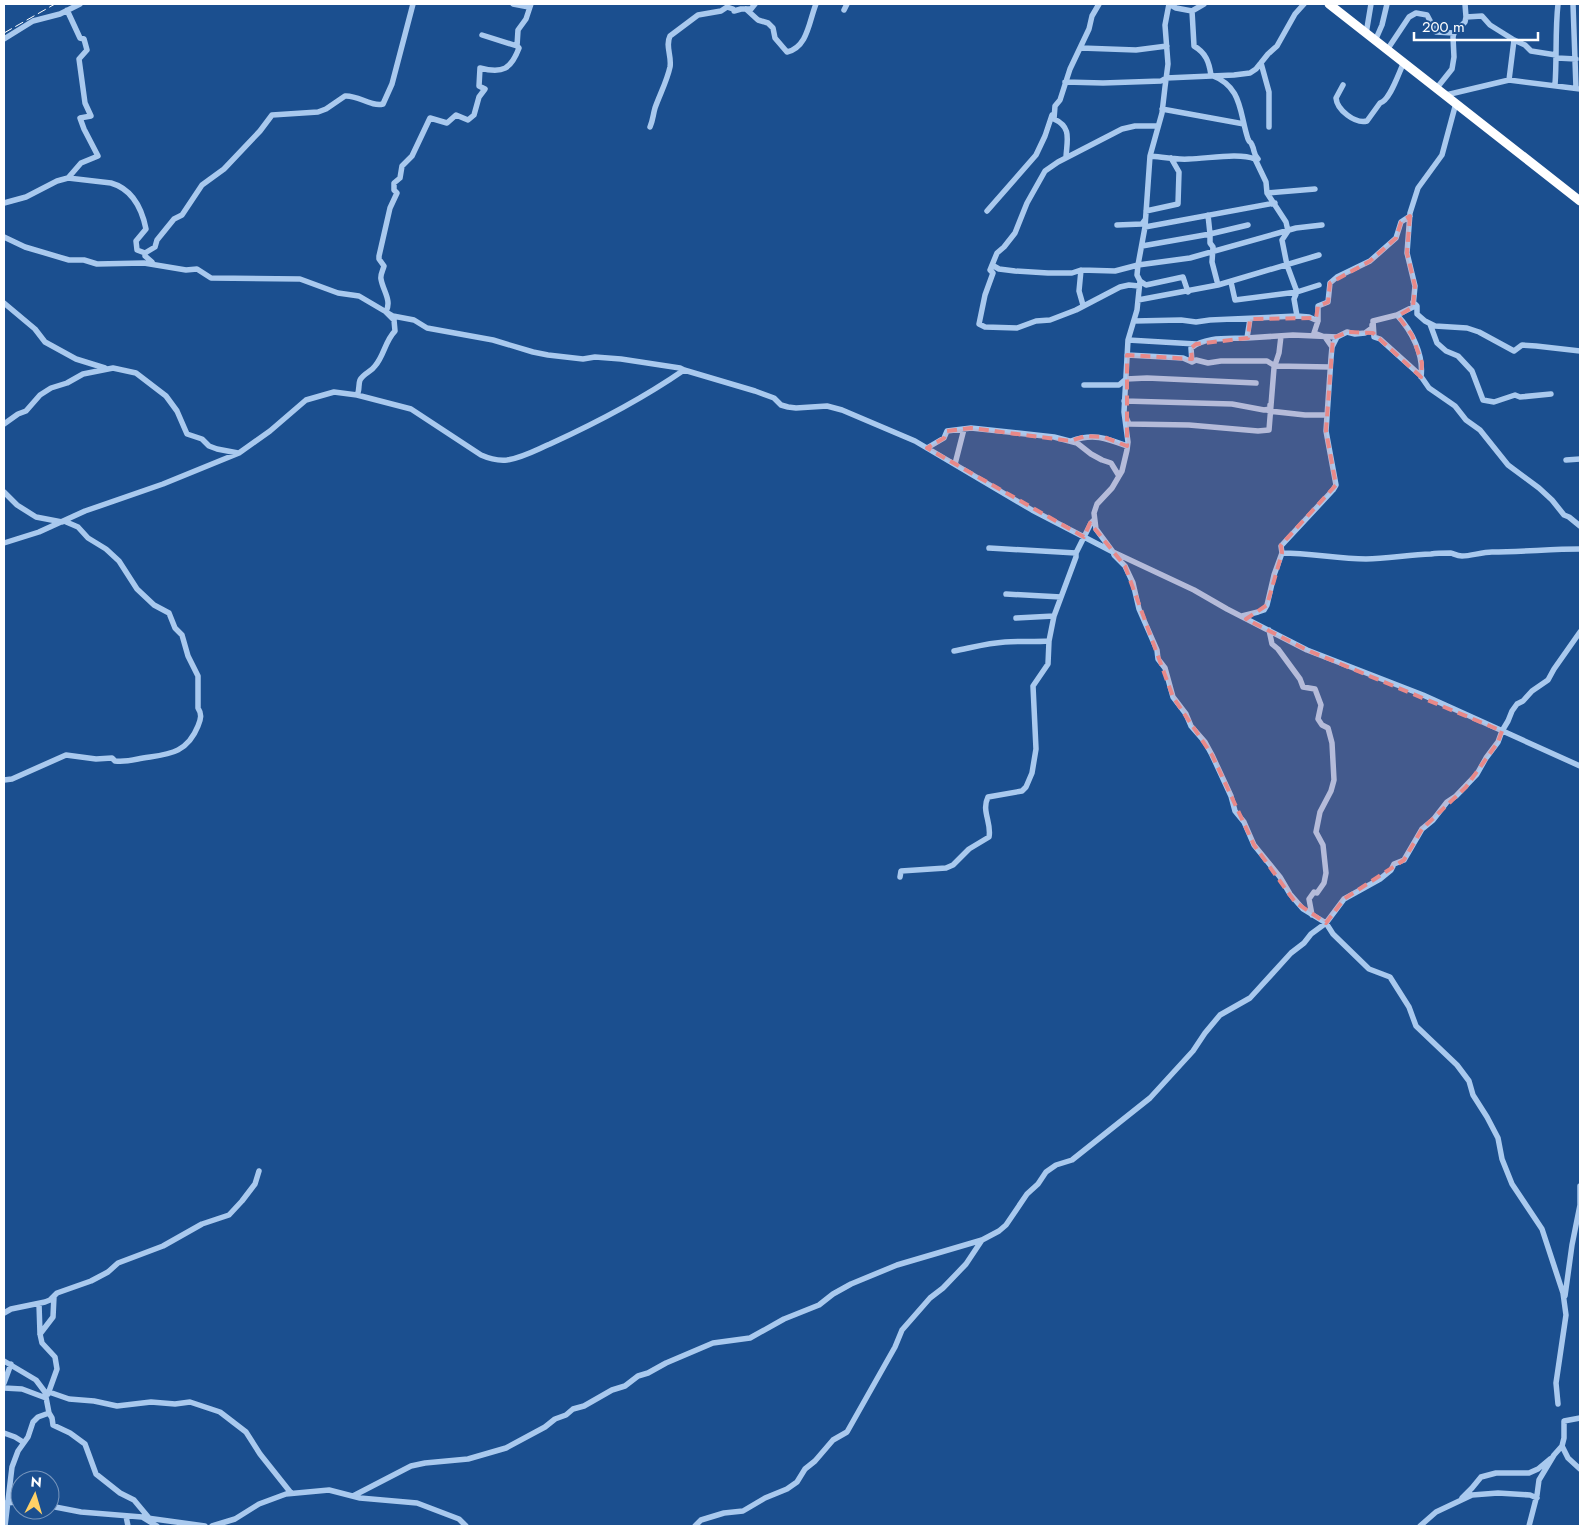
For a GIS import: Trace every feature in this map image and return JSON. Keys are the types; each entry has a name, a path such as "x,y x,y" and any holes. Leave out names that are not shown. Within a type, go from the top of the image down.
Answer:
{"highway":[{"path":"1329,4 1580,201"}],"street":[{"path":"4,39 33,21 60,14 80,4"},
{"path":"133,263 138,257 145,255 155,247 157,240 174,219 182,215 202,185 224,168 260,131 272,115 318,112 345,96 380,105 383,104 392,84 413,4"},
{"path":"386,312 388,309 388,299 381,279 384,266 378,256 390,208 397,192 394,190 394,183 400,178 402,166 412,156 430,118 447,122 456,114 468,120 474,115 479,97 484,89 478,86 480,68 493,72 508,66 514,61 519,48 517,46 518,30 526,19 530,5 513,4"},
{"path":"650,127 670,67 668,41 670,36 698,15 721,11 727,7 734,11 746,10 751,9 755,4"},
{"path":"746,10 758,20 768,23 773,28 776,38 787,52 794,50 805,38 816,4"},
{"path":"987,211 1036,155 1046,136 1056,106 1060,100 1064,82 1081,48 1092,16 1099,4"},
{"path":"1204,4 1192,11 1176,8 1169,4 1165,24 1167,46 1166,78 1162,109 1150,156 1145,224 1137,275 1139,283 1138,300 1128,340 1124,401 1127,446 1122,471 1112,488 1097,504 1094,513 1096,530 1114,555 1125,566 1133,583 1140,612 1157,650 1158,659 1164,668 1173,697 1186,714 1191,726 1205,742 1228,788 1235,811 1244,822 1254,845 1280,877 1295,902 1302,909 1326,924 1333,934 1364,964 1374,971 1390,977 1408,1007 1416,1026 1467,1076 1474,1098 1498,1138 1502,1158 1512,1184 1542,1230 1564,1300 1566,1314 1556,1382 1558,1404"},
{"path":"1064,82 1103,84 1161,81 1166,78 1245,74 1256,69 1277,46 1295,14 1304,4"},
{"path":"1366,34 1371,4"},
{"path":"1375,41 1387,4"},
{"path":"1436,89 1452,68 1454,33 1465,22 1464,4"},
{"path":"1555,85 1558,4"},
{"path":"1446,95 1509,80 1578,88 1573,4"},
{"path":"67,10 80,38 84,39 86,50 79,60 85,103 91,116 80,118 98,156 81,163 68,178"},
{"path":"1192,11 1194,46 1203,51 1211,75"},
{"path":"1387,50 1409,17 1416,13 1427,15 1436,32 1454,33"},
{"path":"1466,17 1482,16 1490,25 1514,40 1519,41 1532,51 1576,59"},
{"path":"482,36 517,46"},
{"path":"1509,80 1514,40"},
{"path":"1081,48 1136,50 1167,46"},
{"path":"1343,85 1336,98 1337,104 1352,119 1364,122 1369,119 1380,103 1389,97 1404,62"},
{"path":"1261,63 1269,92 1269,128"},
{"path":"1211,75 1227,83 1239,99 1248,140 1253,146 1254,155 1260,161 1267,193 1286,222 1288,231 1282,240 1287,265 1297,292 1294,299 1297,316"},
{"path":"1373,321 1397,315 1413,307 1415,286 1407,253 1412,203 1418,188 1442,155 1456,103"},
{"path":"1056,106 1054,119 1061,122 1065,127 1068,137 1066,157"},
{"path":"1162,109 1244,124"},
{"path":"1158,126 1122,128 1066,157 1045,171 1014,233 997,253 990,270 993,273 987,287 978,322 981,325 1017,328 1036,321 1050,320 1076,310 1124,286 1139,283 1146,285 1183,277 1188,292"},
{"path":"1150,156 1188,160 1254,155"},
{"path":"1213,157 1250,157 1255,159 1266,182"},
{"path":"1146,211 1178,204 1179,172 1170,158"},
{"path":"4,203 26,197 68,178 116,184 138,205 142,213 146,228 136,241 137,250 156,265"},
{"path":"1267,193 1315,189"},
{"path":"1117,225 1145,224 1275,204"},
{"path":"1280,214 1296,228"},
{"path":"1208,215 1210,243 1213,247 1212,262 1218,285"},
{"path":"1332,347 1325,337 1314,333 1318,321 1318,306 1328,302 1330,283 1337,277 1370,261 1396,238 1401,222 1410,216"},
{"path":"1142,246 1248,225"},
{"path":"992,266 1015,271 1072,273 1081,270 1115,271 1138,265 1190,258 1212,251 1221,251 1296,228 1322,225"},
{"path":"4,237 25,247 69,260 84,260 97,264 133,263 179,270 197,270 211,278 300,279 338,293 360,296 393,316 414,320 427,328 493,340 533,352 583,359 595,357 621,359 680,368 755,391 774,398 781,405 788,407 827,406 842,410 915,441 1032,510 1113,552 1194,590 1306,650 1424,695 1580,766"},
{"path":"1138,300 1188,292 1231,282 1319,255"},
{"path":"1081,270 1079,291 1083,306"},
{"path":"1231,282 1235,300 1297,292 1319,285"},
{"path":"1414,302 1417,306 1417,314 1430,324 1439,327 1467,328 1479,332 1514,351 1522,345 1580,352"},
{"path":"5,306 35,329 45,342 76,359 136,373 166,396 177,411 187,434 202,439 209,446 217,449 239,453"},
{"path":"357,395 359,392 359,382 374,367 390,336 395,331 394,320 386,312"},
{"path":"1397,315 1412,335 1423,368 1421,377"},
{"path":"1134,320 1181,320 1196,322 1297,316 1314,318 1318,321"},
{"path":"1247,338 1250,319"},
{"path":"1128,340 1196,344 1214,339 1258,336 1336,337 1347,332 1355,334 1365,333 1372,328 1373,321"},
{"path":"1373,321 1374,337 1380,339 1421,377 1429,388 1455,406 1466,420 1480,430 1508,465 1539,488 1564,515 1580,526"},
{"path":"1430,324 1437,343 1446,351 1458,356 1472,371 1483,400 1494,402 1515,395 1520,397 1551,394"},
{"path":"1124,415 1129,424 1269,430 1275,366 1281,336"},
{"path":"1241,616 1264,610 1282,553 1281,546 1283,542 1336,485 1326,431 1326,415 1332,347 1336,337"},
{"path":"1192,362 1191,348 1196,344"},
{"path":"1127,355 1183,358 1192,362 1196,360 1208,363 1221,361 1267,361 1275,366 1330,367"},
{"path":"4,424 26,411 40,395 51,388 67,383 84,374 110,368"},
{"path":"4,543 39,532 85,511 163,484 239,453 270,431 306,400 334,392 357,395 411,409 481,455 493,460 505,460 522,456 585,428 684,370"},
{"path":"1084,385 1119,385 1126,379 1147,378 1256,384"},
{"path":"1124,401 1232,404 1264,410 1270,409 1273,388"},
{"path":"1257,410 1326,415"},
{"path":"927,448 944,438 947,431 971,428 1006,433 1032,434 1077,442 1102,460 1111,463 1119,476"},
{"path":"955,464 964,429"},
{"path":"1070,441 1085,436 1104,437 1127,446"},
{"path":"1566,460 1580,459"},
{"path":"4,492 17,505 36,517 63,521 78,527 88,538 106,549 119,561 137,589 154,604 169,613 175,628 182,635 188,656 198,676 198,708 201,717 197,729 184,746 179,751 167,755 123,762 116,762 112,758 96,759 66,755 12,779 4,780"},
{"path":"900,877 901,871 946,868 953,864 969,849 989,837 990,833 985,807 988,797 1017,792 1026,787 1032,773 1036,749 1033,686 1048,664 1049,641 1054,616 1076,553 1094,520"},
{"path":"989,548 1076,553"},
{"path":"1282,553 1292,552 1367,559 1452,553 1464,556 1481,552 1580,549"},
{"path":"1006,594 1061,596"},
{"path":"1016,618 1054,616"},
{"path":"1269,630 1272,644 1300,679 1303,687 1315,688 1321,705 1318,718 1322,725 1328,728 1332,743 1334,780 1331,791 1320,812 1316,832 1323,845 1326,873 1324,883 1317,894 1314,892 1309,899 1312,915"},
{"path":"353,1496 411,1466 425,1463 468,1460 506,1448 566,1415 573,1409 584,1406 614,1389 625,1386 638,1376 712,1343 750,1338 784,1319 819,1305 851,1284 897,1265 982,1240 999,1231 1019,1208 1026,1194 1038,1184 1046,1172 1056,1165 1072,1160 1150,1098 1192,1052 1220,1015 1250,998 1291,953 1304,943 1311,934 1326,924 1344,900 1380,878 1394,864 1404,860 1422,829 1477,774 1498,742 1517,704 1548,680 1580,632"},
{"path":"954,652 966,648 1003,642 1049,641"},
{"path":"4,1313 11,1309 50,1300 62,1291 91,1281 108,1272 118,1263 163,1246 202,1224 229,1215 255,1184 259,1171"},
{"path":"1564,1300 1580,1205 1580,1186"},
{"path":"695,1526 701,1520 707,1518 743,1511 798,1482 805,1469 815,1461 833,1440 847,1432 895,1347 902,1330 930,1298 943,1288 966,1264 982,1240"},
{"path":"40,1334 53,1317 54,1296"},
{"path":"38,1304 42,1343 55,1357 57,1369 48,1395 49,1413 54,1425 86,1444 96,1474 120,1494 134,1500 149,1518"},
{"path":"4,1361 36,1380 48,1395"},
{"path":"11,1364 4,1386 117,1406 151,1402 175,1404 190,1402 220,1412 246,1432 260,1454 291,1493"},
{"path":"5,1526 6,1503 12,1467 23,1442 28,1437 33,1422 38,1417 49,1413"},
{"path":"1459,1502 1481,1477 1496,1473 1528,1473 1543,1465 1562,1446 1564,1421 1580,1418"},
{"path":"4,1434 15,1436 23,1442"},
{"path":"1562,1446 1568,1458 1580,1469"},
{"path":"1529,1526 1539,1480 1554,1455"},
{"path":"212,1526 244,1514 259,1504 291,1493 329,1490 374,1500 417,1503 459,1519 466,1526"},
{"path":"1420,1526 1436,1512 1472,1495 1498,1493 1537,1495"},
{"path":"60,1508 80,1512 142,1517 205,1526"},
{"path":"126,1516 128,1526"},
{"path":"142,1517 157,1526"},
{"path":"5,1518 11,1526"}],"highlighted area":[{"path":"1410,216 1407,253 1415,286 1413,307 1398,316 1412,335 1422,363 1421,377 1373,333 1348,332 1333,338 1326,431 1336,485 1281,545 1282,553 1267,605 1246,619 1307,650 1502,731 1498,742 1466,787 1422,829 1404,860 1344,899 1326,923 1295,902 1254,845 1212,755 1173,697 1125,566 1090,523 1084,537 927,448 944,438 947,431 971,428 1071,441 1085,436 1104,437 1127,446 1127,355 1192,359 1191,348 1196,344 1248,338 1250,319 1316,318 1318,306 1328,302 1330,283 1370,261 1396,238 1401,222"}],"railway":[{"path":"4,33 55,4"}]}
